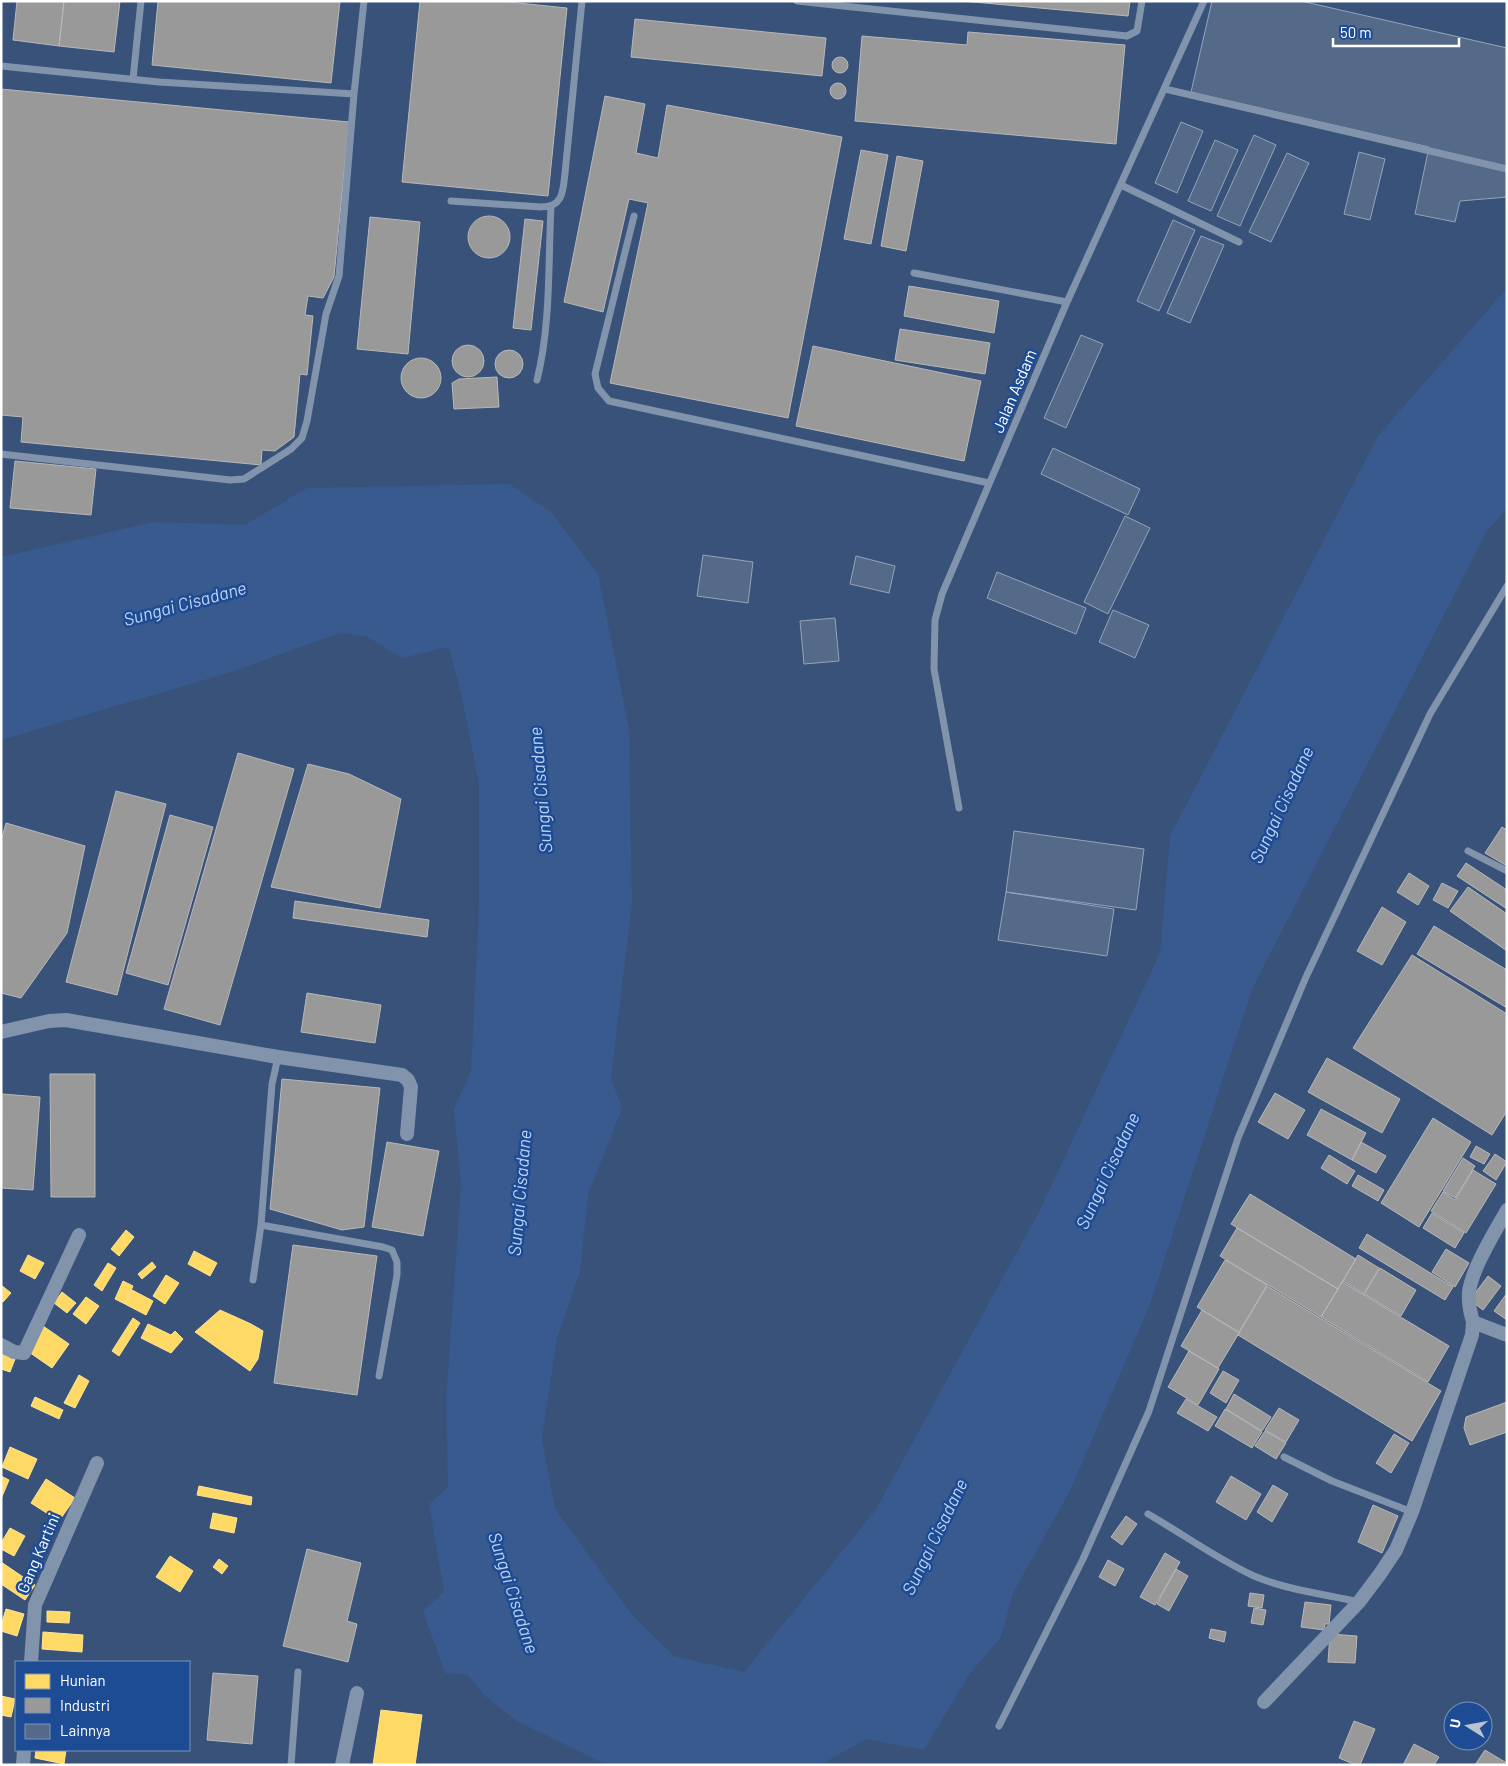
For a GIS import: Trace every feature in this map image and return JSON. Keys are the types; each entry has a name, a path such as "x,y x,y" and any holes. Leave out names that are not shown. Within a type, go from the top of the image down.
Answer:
{"street":[{"path":"1,1032 49,1021 66,1020 278,1057 402,1075 408,1080 411,1088 407,1134"},
{"path":"1264,1702 1359,1602 1396,1550 1412,1512 1472,1335 1473,1322 1468,1306 1469,1290 1478,1266 1507,1210"},
{"path":"1,1345 14,1352 24,1353 80,1235"},
{"path":"1473,1322 1507,1334"},
{"name":"Gang Kartini","path":"30,1661 35,1605 97,1463"},
{"path":"342,1765 357,1693"},
{"path":"23,1765 24,1751"}],"lane":[{"path":"133,79 141,1"},
{"path":"1,454 230,480 244,479 291,449 302,438 326,314 339,276 354,94 364,1"},
{"path":"452,201 551,207 558,203 564,179 582,1"},
{"path":"797,1 1127,36 1137,31 1142,1"},
{"name":"Jalan Asdam","path":"959,808 934,669 935,620 942,594 1067,302 1204,1"},
{"path":"1,66 133,79 354,94"},
{"path":"1165,89 1507,169"},
{"path":"1121,185 1239,242"},
{"path":"538,380 546,326 551,207"},
{"path":"634,216 594,374 598,388 609,401 989,483"},
{"path":"914,273 1067,302"},
{"path":"999,1726 1083,1559 1149,1411 1238,1138 1306,977 1430,714 1507,586"},
{"path":"1468,851 1507,871"},
{"path":"253,1280 261,1224 272,1084 278,1057"},
{"path":"261,1224 392,1250 397,1262 397,1275 379,1376"},
{"path":"1284,1457 1339,1484 1412,1512"},
{"path":"1148,1514 1239,1569 1280,1584 1359,1602"},
{"path":"291,1765 298,1672"}],"water":[{"name":"Sungai Cisadane","path":"1507,288 1507,508 1487,531 1252,989 1149,1307 1071,1489 1013,1593 1001,1637 969,1675 924,1750 866,1739 820,1765 607,1765 517,1721 485,1696 468,1675 445,1673 423,1611 444,1592 429,1504 448,1487 446,1400 461,1185 454,1109 471,1071 479,909 479,785 462,697 449,647 402,658 366,636 340,633 231,672 1,740 1,557 154,522 245,525 307,488 509,484 551,512 598,574 629,730 632,904 611,1078 622,1108 588,1195 580,1272 557,1338 542,1439 555,1509 633,1616 674,1656 744,1672 875,1511 1040,1210 1160,953 1170,836 1378,436"}],"building: Hunian":[{"path":"126,1230 134,1237 119,1256 111,1249"},
{"path":"194,1251 217,1263 210,1276 188,1264"},
{"path":"28,1255 44,1263 35,1279 20,1271"},
{"path":"152,1262 156,1267 142,1279 138,1274"},
{"path":"108,1263 116,1268 102,1291 94,1285"},
{"path":"166,1275 179,1283 165,1304 153,1296"},
{"path":"123,1281 133,1286 125,1304 115,1299"},
{"path":"1,1285 11,1293 3,1302 1,1301"},
{"path":"132,1290 153,1301 146,1315 125,1304"},
{"path":"62,1292 76,1303 67,1313 54,1303"},
{"path":"86,1297 99,1306 86,1324 73,1314"},
{"path":"220,1310 263,1331 258,1359 250,1371 195,1332"},
{"path":"133,1318 140,1323 119,1356 112,1351"},
{"path":"148,1324 171,1335 175,1331 183,1339 171,1353 141,1338"},
{"path":"43,1326 69,1344 52,1368 26,1350"},
{"path":"1,1354 15,1359 10,1372 1,1369"},
{"path":"79,1375 89,1381 75,1408 64,1403"},
{"path":"35,1397 63,1410 59,1419 31,1406"},
{"path":"10,1447 37,1459 28,1479 2,1467"},
{"path":"1,1476 9,1480 1,1499"},
{"path":"46,1479 75,1498 59,1521 31,1503"},
{"path":"199,1486 252,1497 251,1505 197,1495"},
{"path":"213,1513 237,1518 234,1533 210,1528"},
{"path":"10,1528 25,1536 14,1556 1,1549 1,1543"},
{"path":"170,1556 193,1571 180,1592 156,1577"},
{"path":"219,1559 228,1566 222,1574 213,1567"},
{"path":"1,1562 35,1585 25,1600 1,1584"},
{"path":"6,1609 24,1614 17,1636 1,1631"},
{"path":"47,1611 70,1612 69,1623 47,1622"},
{"path":"43,1632 83,1635 82,1652 42,1649"},
{"path":"1,1696 15,1699 11,1717 1,1715"},
{"path":"381,1710 422,1715 415,1765 373,1765"},
{"path":"36,1751 66,1751 64,1764 35,1758"}],"building: Industri":[{"path":"17,1 64,1 59,46 13,40"},
{"path":"64,1 120,1 114,52 59,46"},
{"path":"158,1 340,1 331,83 152,65"},
{"path":"420,1 499,1 567,8 548,196 402,182"},
{"path":"962,1 1130,1 1128,16"},
{"path":"635,19 826,38 822,76 631,57"},
{"path":"968,32 1125,45 1116,144 855,121 862,36 967,45"},
{"path":"837,57 843,57 848,62 846,71 837,73 832,68 832,62"},
{"path":"835,83 841,83 846,88 844,97 835,99 830,94 830,88"},
{"path":"1,89 349,122 334,277 323,298 308,296 305,315 313,316 307,375 300,374 294,437 275,451 262,450 261,465 21,442 23,417 1,415"},
{"path":"605,96 645,104 636,153 658,158 667,105 842,137 788,418 610,383 648,203 629,199 603,312 564,302"},
{"path":"861,150 888,155 871,244 844,239"},
{"path":"897,156 923,161 906,251 881,246"},
{"path":"489,216 504,222 510,237 504,252 489,258 474,252 468,237 474,222"},
{"path":"370,217 420,222 408,354 357,349"},
{"path":"525,219 543,221 531,330 513,328"},
{"path":"909,286 999,301 994,333 904,316"},
{"path":"900,329 990,343 985,374 895,360"},
{"path":"468,345 479,350 484,361 479,372 468,377 457,372 452,361 457,350"},
{"path":"813,346 981,381 964,461 796,426"},
{"path":"509,350 519,354 523,364 519,374 509,378 499,374 495,364 499,354"},
{"path":"421,358 435,364 441,378 435,392 421,398 407,392 401,378 407,364"},
{"path":"497,377 499,407 454,409 452,383 459,379"},
{"path":"15,461 96,469 91,515 10,508"},
{"path":"238,753 294,769 220,1025 164,1009"},
{"path":"308,764 349,774 401,799 380,908 271,887"},
{"path":"116,791 166,804 117,995 66,982"},
{"path":"170,815 213,827 168,985 126,973"},
{"path":"6,823 85,846 67,933 21,998 1,993 1,841"},
{"path":"1502,827 1507,830 1507,866 1485,853"},
{"path":"1466,863 1507,890 1507,909 1457,876"},
{"path":"1409,873 1429,886 1418,905 1397,892"},
{"path":"1442,883 1458,891 1448,908 1433,900"},
{"path":"1468,887 1507,914 1507,951 1450,911"},
{"path":"295,901 429,920 427,937 293,918"},
{"path":"1382,907 1406,922 1382,965 1357,951"},
{"path":"1434,926 1507,970 1507,1008 1417,954"},
{"path":"1412,955 1507,1014 1507,1111 1492,1135 1353,1048"},
{"path":"307,993 381,1005 375,1043 301,1032"},
{"path":"1327,1058 1400,1099 1382,1133 1308,1092"},
{"path":"50,1074 95,1074 95,1197 51,1197"},
{"path":"282,1079 380,1088 364,1227 342,1230 270,1209"},
{"path":"1275,1093 1305,1110 1288,1139 1258,1122"},
{"path":"2,1094 40,1097 33,1190 1,1188"},
{"path":"1321,1109 1366,1133 1352,1160 1307,1135"},
{"path":"1433,1118 1471,1142 1419,1227 1381,1203"},
{"path":"387,1142 439,1151 423,1236 372,1227"},
{"path":"1361,1142 1386,1156 1376,1173 1352,1160"},
{"path":"1476,1146 1490,1154 1484,1164 1470,1157"},
{"path":"1495,1154 1507,1162 1496,1180 1483,1171"},
{"path":"1329,1155 1355,1171 1347,1184 1321,1168"},
{"path":"1463,1158 1475,1166 1455,1198 1443,1191"},
{"path":"1473,1170 1496,1184 1466,1233 1431,1211 1443,1192 1455,1200"},
{"path":"1358,1175 1384,1190 1378,1201 1352,1186"},
{"path":"1250,1194 1356,1259 1338,1289 1231,1224"},
{"path":"1432,1213 1464,1233 1455,1248 1423,1228"},
{"path":"1237,1228 1338,1289 1321,1317 1220,1256"},
{"path":"1367,1234 1453,1287 1445,1300 1359,1248"},
{"path":"293,1245 377,1256 357,1395 274,1383"},
{"path":"1446,1249 1469,1263 1455,1287 1432,1272"},
{"path":"1358,1255 1379,1268 1364,1294 1343,1281"},
{"path":"1225,1260 1267,1285 1239,1332 1197,1307"},
{"path":"1380,1268 1416,1290 1401,1316 1364,1294"},
{"path":"1488,1276 1501,1286 1483,1310 1470,1300"},
{"path":"1342,1282 1449,1346 1428,1382 1321,1317"},
{"path":"1267,1286 1441,1391 1412,1441 1238,1335"},
{"path":"1507,1293 1507,1320 1494,1311"},
{"path":"1202,1310 1239,1333 1218,1368 1181,1346"},
{"path":"1189,1351 1219,1369 1198,1405 1168,1387"},
{"path":"1223,1371 1239,1380 1226,1403 1210,1393"},
{"path":"1234,1394 1271,1417 1262,1431 1226,1409"},
{"path":"1186,1399 1217,1417 1208,1431 1177,1413"},
{"path":"1507,1402 1507,1432 1470,1445 1464,1428 1466,1417"},
{"path":"1279,1408 1299,1420 1286,1442 1265,1430"},
{"path":"1225,1409 1262,1432 1252,1448 1215,1426"},
{"path":"1265,1431 1286,1443 1276,1459 1255,1446"},
{"path":"1394,1434 1409,1443 1391,1473 1376,1463"},
{"path":"1231,1476 1261,1494 1246,1520 1216,1502"},
{"path":"1273,1485 1288,1494 1272,1522 1257,1512"},
{"path":"1373,1505 1398,1516 1382,1553 1358,1542"},
{"path":"1126,1516 1137,1524 1122,1545 1111,1537"},
{"path":"307,1549 361,1563 347,1621 357,1624 348,1662 283,1646"},
{"path":"1165,1553 1180,1562 1155,1605 1140,1597"},
{"path":"1108,1560 1124,1569 1115,1586 1099,1577"},
{"path":"1176,1569 1188,1576 1169,1611 1157,1604"},
{"path":"1250,1593 1264,1595 1262,1608 1248,1606"},
{"path":"1305,1602 1331,1605 1329,1624 1325,1624 1324,1630 1301,1627"},
{"path":"1254,1608 1266,1610 1263,1625 1251,1623"},
{"path":"1211,1629 1226,1632 1224,1642 1209,1638"},
{"path":"1330,1634 1357,1636 1355,1663 1328,1662"},
{"path":"213,1673 258,1676 252,1744 207,1740"},
{"path":"1354,1721 1375,1729 1360,1765 1339,1758"},
{"path":"1414,1744 1439,1757 1434,1765 1403,1765"},
{"path":"1484,1751 1505,1762 1503,1765 1475,1765"}],"building: Lainnya":[{"path":"1212,1 1301,1 1507,48 1507,197 1460,201 1455,222 1415,214 1429,147 1191,92"},
{"path":"1181,122 1203,131 1177,193 1155,183"},
{"path":"1254,135 1276,145 1240,226 1217,216"},
{"path":"1215,140 1238,150 1211,211 1188,201"},
{"path":"1359,152 1385,159 1370,220 1344,214"},
{"path":"1287,153 1309,163 1271,242 1249,232"},
{"path":"1173,220 1195,230 1159,311 1137,301"},
{"path":"1201,236 1224,245 1190,323 1167,313"},
{"path":"1081,335 1103,344 1066,428 1044,418"},
{"path":"1053,448 1140,489 1128,515 1041,474"},
{"path":"1125,516 1150,528 1108,614 1084,602"},
{"path":"703,555 753,562 748,603 697,596"},
{"path":"856,556 895,566 889,593 850,584"},
{"path":"997,572 1086,608 1076,634 987,598"},
{"path":"1113,610 1149,625 1135,658 1099,642"},
{"path":"835,618 839,661 804,664 800,621"},
{"path":"1014,831 1144,849 1136,910 1006,892"},
{"path":"1006,892 1114,909 1107,956 998,940"}]}
